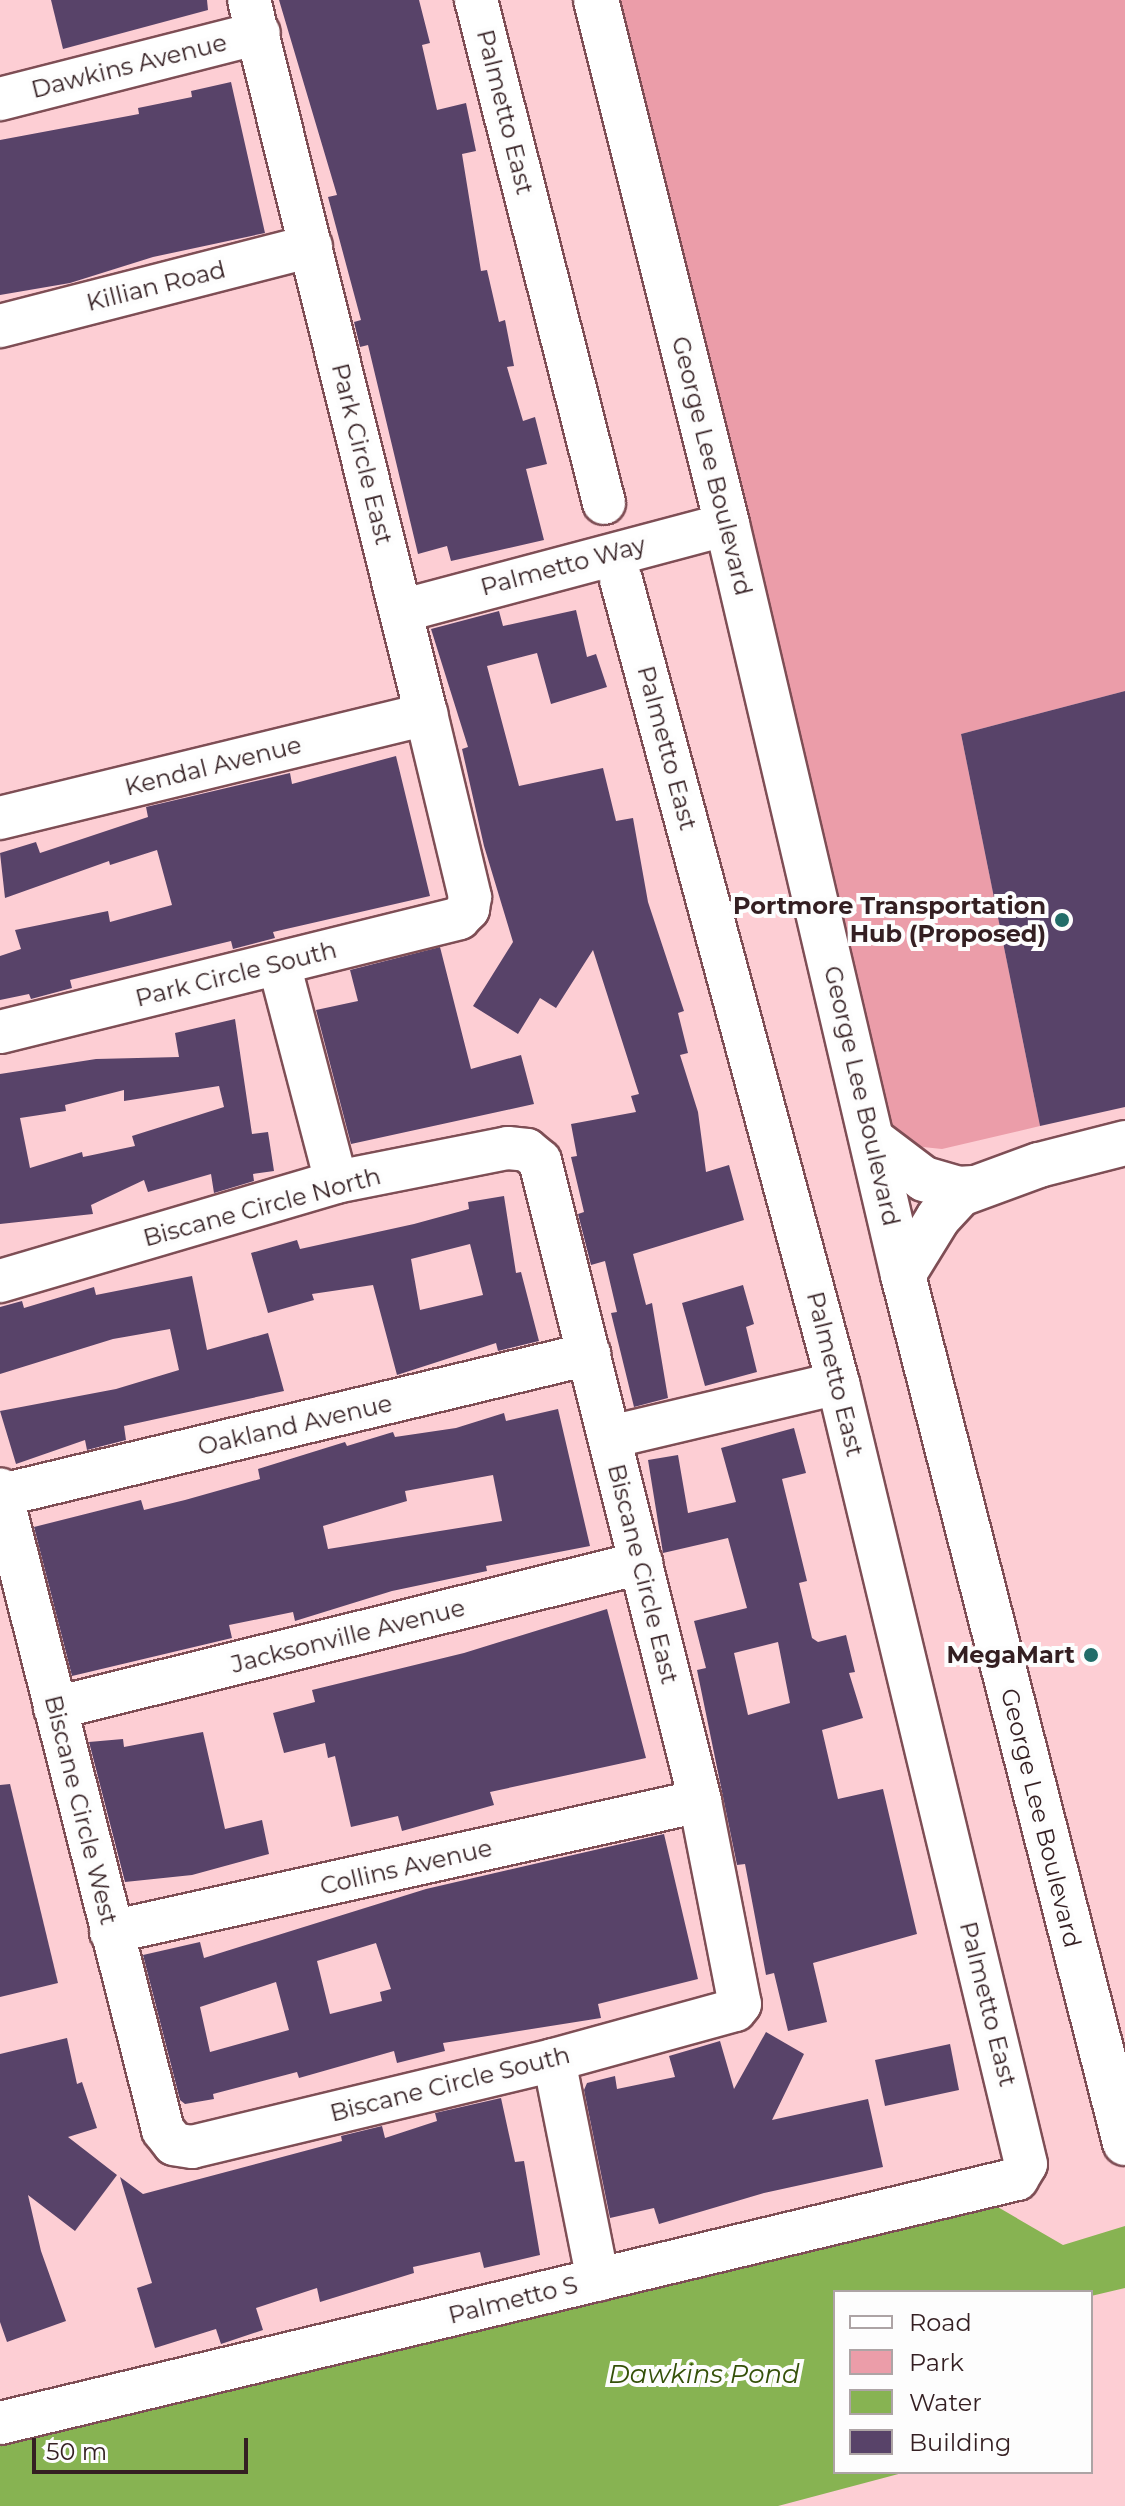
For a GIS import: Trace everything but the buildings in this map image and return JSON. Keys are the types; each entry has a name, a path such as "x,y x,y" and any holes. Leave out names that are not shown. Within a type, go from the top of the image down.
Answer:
{"main road":[{"name":"George Lee Boulevard","path":"596,0 727,524 875,1142 903,1275 1125,2143"},
{"path":"875,1142 924,1179 958,1189 974,1188"},
{"path":"903,1275 938,1218 960,1194 1125,1143"}],"street":[{"name":"Palmetto East","path":"476,0 604,503"},
{"name":"Dawkins Avenue","path":"0,99 254,16"},
{"name":"Park Circle East","path":"254,16 470,897 468,909"},
{"name":"Killian Road","path":"0,326 311,246"},
{"name":"Palmetto Way","path":"401,611 727,524"},
{"name":"Palmetto East","path":"621,580 838,1383 1026,2164 1023,2173"},
{"name":"Kendal Avenue","path":"0,818 426,714"},
{"name":"Park Circle South","path":"0,1032 459,918 468,909"},
{"path":"279,964 336,1182"},
{"name":"Biscane Circle North","path":"0,1281 336,1182 508,1148 527,1150"},
{"name":"Biscane Circle East","path":"527,1150 540,1161 610,1437 700,1801 740,2004"},
{"name":"Oakland Avenue","path":"1,1492 589,1354"},
{"path":"610,1437 838,1383"},
{"name":"Biscane Circle West","path":"1,1492 13,1592 55,1708 163,2130"},
{"name":"Jacksonville Avenue","path":"55,1708 641,1563"},
{"name":"Collins Avenue","path":"111,1932 700,1801"},
{"name":"Biscane Circle South","path":"163,2130 174,2144 192,2147 554,2060 735,2010 740,2004"},
{"path":"554,2060 598,2280"},
{"name":"Palmetto S","path":"0,2423 1017,2179 1023,2173"}],"green space":[{"path":"613,0 1125,0 1125,691 961,734 1040,1126 942,1149 875,1142"}],"water":[{"name":"Dawkins Pond","path":"953,2181 1063,2245 1125,2226 1125,2288 1093,2296 1093,2290 833,2290 833,2474 898,2474 778,2506 0,2506 0,2412"}],"place":[{"name":"Portmore Transportation Hub (Proposed)","path":"1062,920"},
{"name":"MegaMart","path":"1091,1655"}]}
